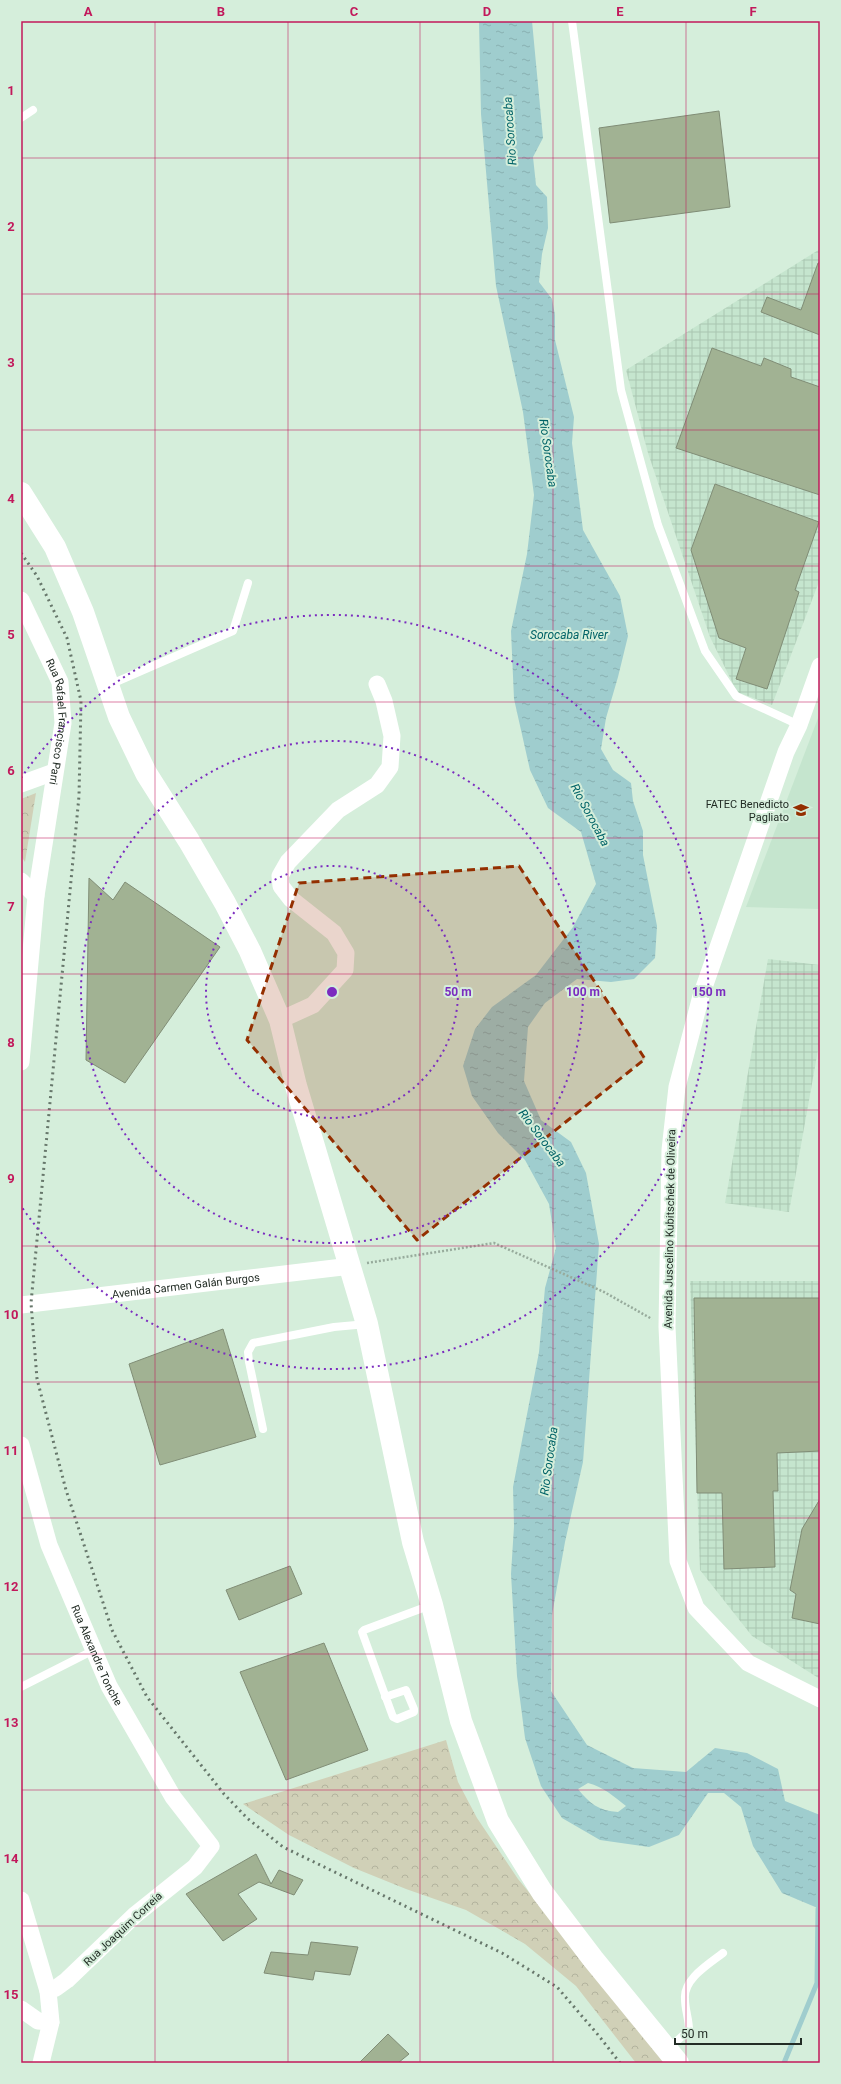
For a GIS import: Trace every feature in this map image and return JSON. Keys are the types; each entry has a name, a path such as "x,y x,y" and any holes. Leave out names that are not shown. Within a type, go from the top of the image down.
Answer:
{"main road":[{"path":"21,493 55,547 83,612 119,717 146,773 189,841 225,903 250,951 280,1020 296,1086 368,1324 413,1542 432,1605 461,1721 498,1821 542,1892 593,1959 673,2056"}],"street":[{"name":"Rua Rafael Francisco Parri","path":"21,600 60,682 63,723 54,772 36,896"},
{"name":"Avenida Juscelino Kubitschek de Oliveira","path":"820,666 799,725 786,752 701,996 677,1087 670,1150 667,1327 678,1561 696,1608 748,1663 820,1699"},
{"path":"280,1020 313,1005 345,970 346,953 334,933 291,899 281,886 280,876 288,862 338,810 377,785 390,767 392,736 384,701 377,684"},
{"path":"21,784 54,772"},
{"path":"21,881 36,896 21,1062"},
{"name":"Avenida Carmen Galán Burgos","path":"21,1305 351,1266"},
{"name":"Rua Alexandre Tonche","path":"21,1445 49,1545 109,1686 173,1797 211,1846"},
{"name":"Rua Joaquim Correia","path":"48,1992 67,1980 135,1915 195,1867 211,1846"},
{"path":"21,1900 48,1992 51,2022 42,2063"},
{"path":"21,2009 38,2021 51,2022"}],"lane":[{"path":"572,21 621,390 658,524 705,651 736,696 799,725"},
{"path":"21,118 33,110"},
{"path":"108,686 233,631 248,583"},
{"path":"263,1429 249,1362 248,1352 254,1343 334,1327 368,1324"},
{"path":"385,1697 362,1632 432,1605"},
{"path":"21,1687 94,1650"},
{"path":"673,2056 689,2030 689,2018 684,1998 691,1979 722,1953"}],"path":[{"path":"351,1266 494,1244 604,1292 667,1327"}],"highlighted area":[{"path":"519,866 645,1059 417,1240 247,1040 299,883"}],"shaded area":[{"path":"820,249 820,579 772,705 737,692 710,637 648,453 626,370"},
{"name":"FATEC Benedicto Pagliato","path":"820,713 820,909 746,907"},
{"path":"768,959 820,965 820,1039 789,1212 725,1203"},
{"path":"690,1281 820,1281 820,1679 752,1636 700,1570"}],"green space":[{"path":"36,793 25,862 21,856 21,799"},
{"path":"446,1740 458,1782 477,1818 518,1879 670,2063 636,2063 576,1986 525,1944 466,1910 406,1889 354,1868 289,1835 243,1804"}],"water":[{"name":"Sorocaba River","path":"479,21 532,21 543,138 533,157 536,185 547,197 548,228 542,254 539,282 552,299 555,315 555,340 574,417 572,443 583,530 620,596 628,636 606,718 601,749 613,770 631,783 633,801 643,831 643,855 657,926 655,958 634,979 611,982 577,979 545,1003 528,1027 524,1081 541,1120 571,1142 586,1173 599,1244 583,1462 565,1542 552,1615 551,1691 587,1745 633,1768 686,1772 715,1748 747,1753 778,1769 785,1801 820,1815 820,1909 782,1893 753,1846 741,1807 724,1793 708,1793 679,1835 649,1847 600,1840 562,1818 541,1786 525,1738 517,1676 511,1574 514,1526 513,1487 539,1352 545,1288 556,1248 549,1204 525,1160 498,1133 472,1096 463,1066 475,1029 492,1007 536,975 573,927 596,884 581,832 548,808 530,770 514,699 511,631 527,554 534,495 523,412 496,286 481,114","holes":["588,1783 608,1792 626,1806 618,1812 605,1810 590,1802 578,1789"]}],"building":[{"path":"719,111 730,207 610,223 599,128"},
{"path":"818,263 820,263 820,335 761,312 767,297 801,310"},
{"path":"712,348 761,366 764,358 791,369 791,377 820,387 820,495 676,448"},
{"path":"715,484 819,522 795,590 799,592 767,689 736,679 746,648 719,638 691,550"},
{"path":"89,878 113,900 125,882 220,947 125,1083 86,1060"},
{"path":"694,1298 820,1298 820,1451 777,1453 778,1491 773,1491 775,1567 724,1569 722,1493 697,1493"},
{"path":"223,1329 256,1437 160,1465 129,1364"},
{"path":"820,1499 820,1624 792,1618 796,1594 790,1590 802,1529"},
{"path":"290,1566 302,1594 239,1620 226,1590"},
{"path":"324,1643 368,1750 286,1780 240,1672"},
{"path":"256,1854 271,1884 279,1870 303,1880 294,1895 259,1882 238,1894 257,1919 223,1941 186,1894"},
{"path":"311,1942 358,1947 350,1975 315,1971 313,1980 264,1973 271,1952 308,1955"},
{"path":"388,2034 409,2054 398,2063 359,2063"}],"waterway":[{"path":"784,2063 817,1983 818,1909 820,1905"}],"railway":[{"path":"21,553 37,576 67,638 81,701 79,796 31,1303 37,1379 66,1490 112,1630 147,1697 224,1794 247,1818 283,1847 502,1953 557,1987 620,2063"}],"place":[{"name":"FATEC Benedicto Pagliato","path":"801,810"}],"water label":[{"name":"Rio Sorocaba","path":"510,131"},
{"name":"Rio Sorocaba","path":"548,453"},
{"name":"Rio Sorocaba","path":"590,815"},
{"name":"Rio Sorocaba","path":"542,1138"},
{"name":"Rio Sorocaba","path":"549,1461"}]}
